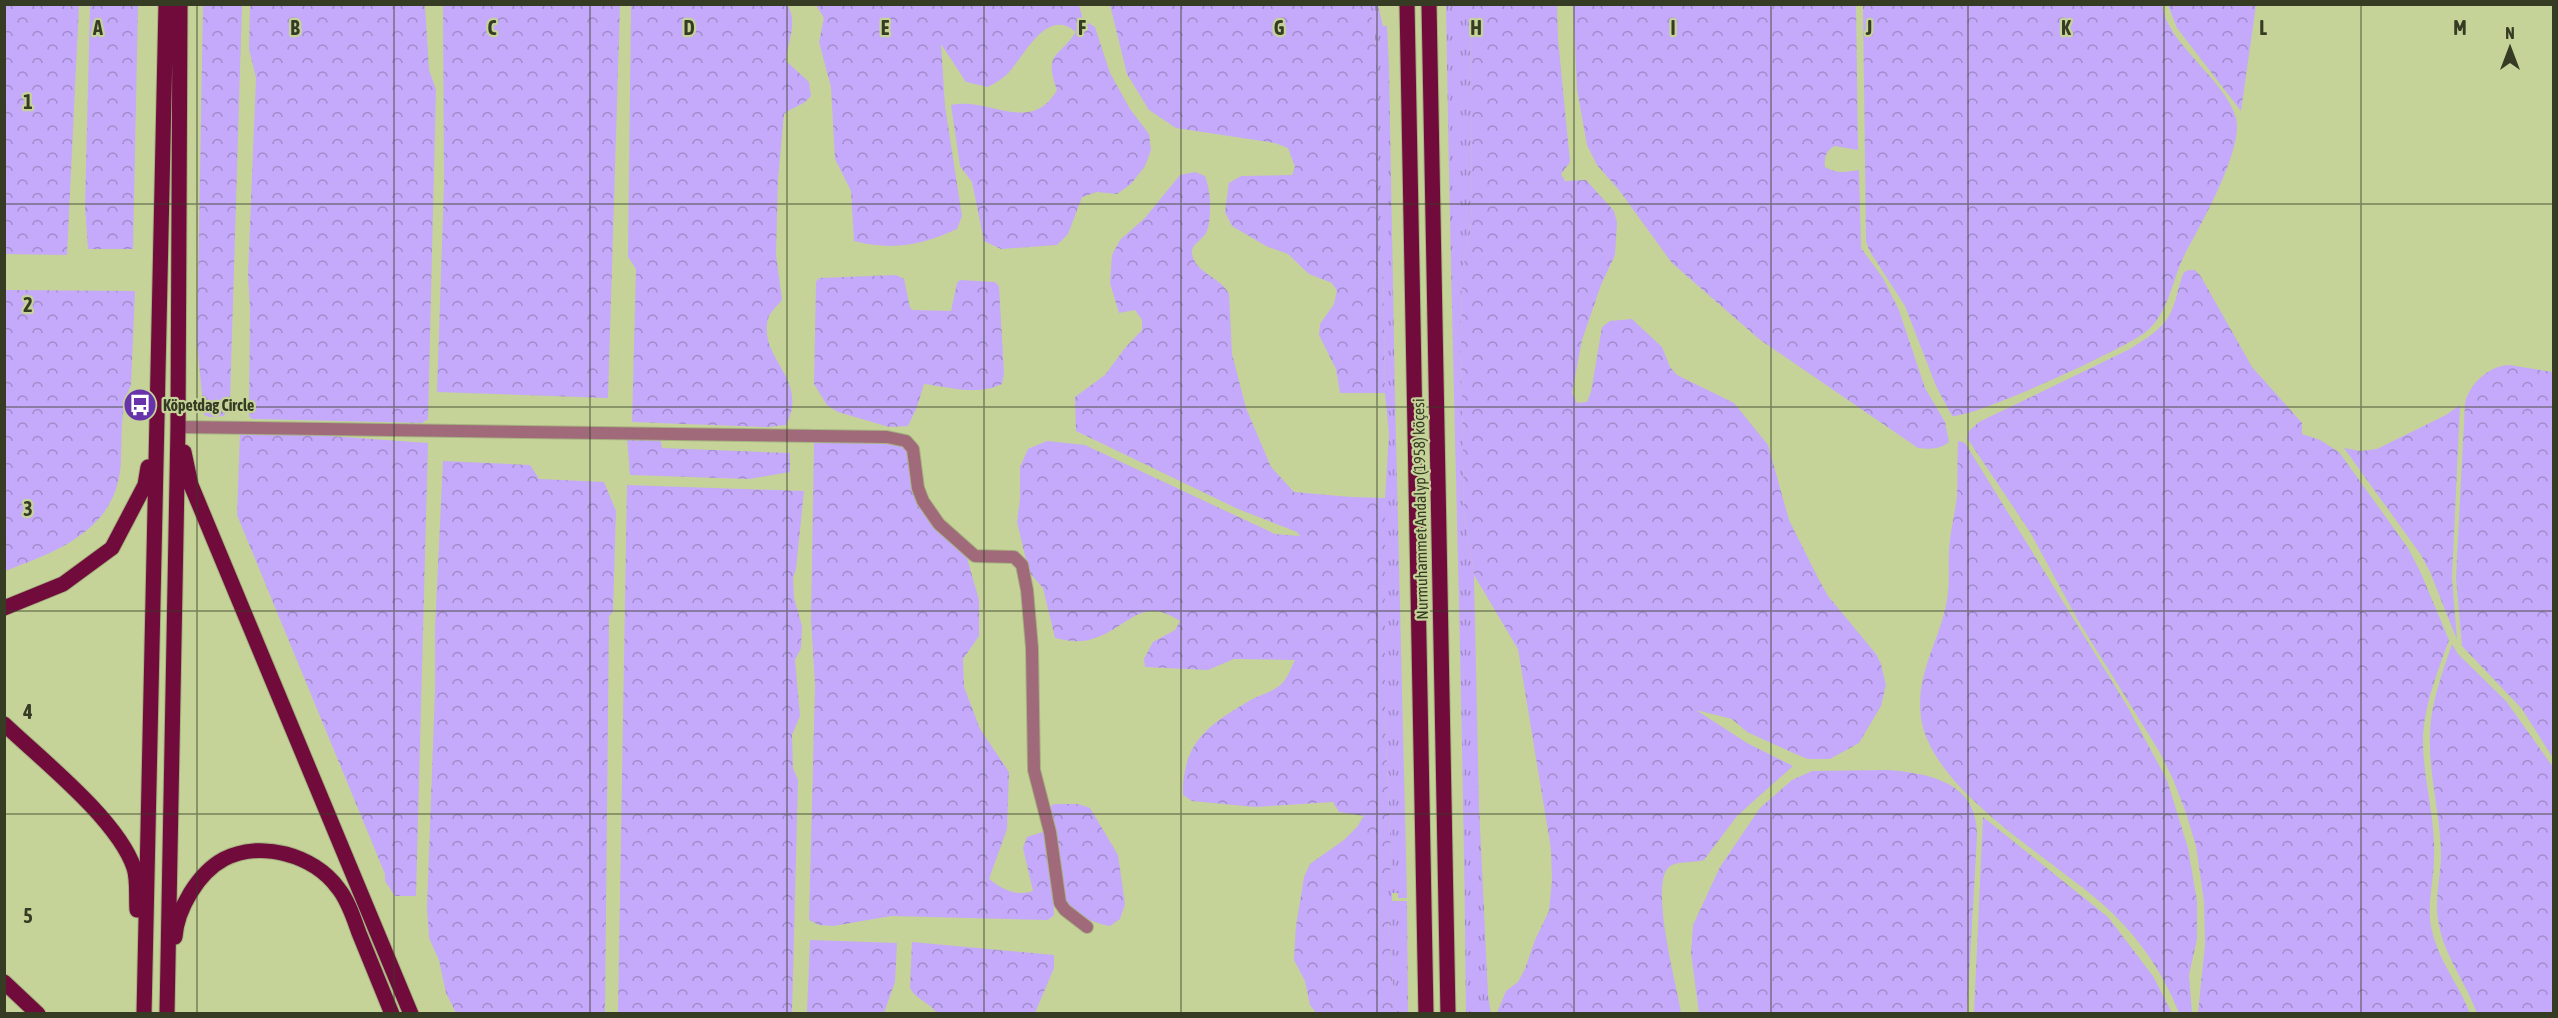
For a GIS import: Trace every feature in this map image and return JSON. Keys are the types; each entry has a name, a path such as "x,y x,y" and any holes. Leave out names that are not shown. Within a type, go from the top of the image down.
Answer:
{"main road":[{"path":"143,1014 166,4"},
{"path":"167,1014 178,427 180,4"},
{"name":"Nurmuhammet Andalyp (1958) köçesi","path":"1405,4 1426,1014"},
{"name":"Nurmuhammet Andalyp (1958) köçesi","path":"1428,4 1448,1014"},
{"path":"4,608 63,584 112,548 145,485 156,422"},
{"path":"178,427 191,485 411,1014"},
{"path":"4,724 100,815 124,846 135,870 143,1014"},
{"path":"167,1014 176,925 194,885 223,859 254,850 285,853 316,866 339,888 392,1014"},
{"path":"4,982 38,1014"}],"street":[{"path":"178,427 887,437 906,441 913,449 918,488 923,501 939,524 975,556 1008,556 1019,560 1022,565 1027,590 1032,648 1035,780 1050,832 1060,903 1065,910 1087,927"}],"green space":[{"path":"5,4 79,5 67,255 5,254"},
{"path":"787,4 790,11 792,26 786,61 809,82 811,96 784,114 778,179 776,255 782,300 768,319 767,333 770,346 792,395 792,409 786,425 767,427 632,422 636,269 628,257 631,5"},
{"path":"90,5 138,5 133,249 88,249 85,207"},
{"path":"203,5 242,5 230,401 224,416 210,417 204,415 197,343"},
{"path":"250,5 425,5 429,70 436,89 428,419 422,423 252,419 249,416 248,275 256,78 249,49"},
{"path":"443,5 620,5 608,398 437,392 444,185"},
{"path":"816,5 1079,5 1083,20 1095,27 1110,73 1130,109 1149,134 1151,150 1145,166 1131,184 1117,194 1097,192 1082,197 1068,234 1057,245 1001,249 984,241 972,182 960,166 951,105 980,105 1022,113 1035,110 1046,103 1057,90 1053,78 1052,62 1076,32 1065,26 1054,25 1045,30 1004,77 988,87 966,82 941,44 945,106 962,216 957,229 932,239 907,245 882,246 854,241 851,191 835,159 831,87 819,42 824,18"},
{"path":"1110,5 1370,5 1376,46 1376,256 1383,262 1385,393 1340,393 1336,369 1319,335 1320,324 1334,304 1337,291 1332,283 1309,274 1288,254 1266,246 1232,226 1225,212 1229,183 1241,176 1292,175 1295,167 1288,148 1275,143 1176,128 1149,110 1127,74"},
{"path":"1370,5 1378,5 1383,26 1387,26 1389,68 1407,898 1398,898 1398,893 1392,893 1392,901 1407,901 1408,1014 1397,1013 1391,969 1389,912 1376,900 1377,892 1390,877 1391,857 1385,719 1385,498 1389,434 1385,393 1383,262 1376,257 1376,46"},
{"path":"1446,5 1470,5 1472,206 1470,233 1462,273 1461,346 1464,512 1474,575 1479,806 1488,995 1491,1014 1466,1013"},
{"path":"1470,5 1557,5 1558,39 1570,162 1561,174 1565,181 1586,180 1614,211 1617,223 1615,255 1601,285 1582,340 1572,393 1577,403 1587,402 1591,392 1602,327 1610,321 1632,319 1662,347 1670,367 1677,375 1734,403 1768,445 1789,520 1828,596 1876,654 1886,685 1881,706 1859,743 1830,759 1808,759 1747,732 1732,719 1696,710 1747,743 1793,766 1737,816 1704,860 1672,865 1665,874 1662,889 1663,910 1681,1013 1497,1013 1506,991 1518,982 1525,969 1535,940 1549,911 1552,880 1551,849 1518,649 1474,575 1464,512 1461,345 1462,273 1470,233 1472,206"},
{"path":"1573,5 1856,5 1858,150 1834,146 1826,155 1825,167 1837,172 1859,170 1861,248 1883,278 1899,310 1925,388 1945,422 1949,442 1938,448 1918,448 1759,339 1672,263 1619,190 1597,165 1587,145 1577,89"},
{"path":"1863,5 2162,5 2174,34 2230,104 2236,118 2237,132 2234,148 2210,207 2185,254 2161,314 2147,331 2111,352 2019,394 1990,406 1952,416 1936,386 1905,306 1869,250 1866,241"},
{"path":"2168,5 2256,5 2241,111 2177,28"},
{"path":"1195,172 1205,176 1210,196 1210,211 1207,231 1193,247 1192,254 1198,266 1220,283 1229,294 1232,354 1246,408 1271,467 1294,492 1385,498 1385,719 1391,857 1390,877 1378,892 1376,900 1389,912 1391,969 1397,1013 1316,1013 1310,1005 1305,981 1294,960 1296,926 1304,877 1310,864 1344,840 1364,816 1339,812 1333,802 1255,807 1192,801 1183,795 1187,762 1200,738 1221,718 1281,684 1295,660 1234,659 1208,670 1145,667 1144,659 1153,642 1175,630 1180,621 1154,611 1134,616 1092,639 1074,641 1055,638 1043,588 1029,572 1017,522 1020,467 1028,449 1047,441 1085,445 1275,534 1300,536 1297,532 1238,509 1076,431 1075,397 1105,375 1142,330 1142,320 1135,310 1119,313 1110,283 1112,255 1120,240 1145,218 1180,175"},
{"path":"2195,270 2200,275 2252,367 2302,423 2302,434 2320,440 2339,452 2408,548 2449,640 2429,699 2423,736 2434,843 2430,922 2439,953 2470,1013 2198,1013 2205,944 2204,902 2196,846 2173,779 2159,751 2079,622 2030,532 1967,438 1969,431 1979,422 2130,349 2153,334 2167,320 2184,272"},
{"path":"896,275 904,279 910,308 913,310 951,311 957,283 960,280 995,282 999,286 1004,373 1002,384 993,388 964,390 924,384 908,426 889,427 838,412 827,405 814,384 816,282 819,278"},
{"path":"5,290 135,291 131,385 123,411 118,482 110,502 99,519 84,533 47,554 5,571"},
{"path":"2509,365 2553,372 2553,758 2522,709 2462,646 2456,578 2465,403 2471,389 2481,377 2494,369"},
{"path":"2460,405 2452,577 2457,640 2421,555 2344,448 2361,451 2377,449 2446,415"},
{"path":"240,433 287,433 428,443 416,896 395,896 385,881 385,874 237,515"},
{"path":"627,437 660,438 662,448 790,453 790,472 749,479 630,475"},
{"path":"891,441 904,443 910,450 925,514 932,525 967,558 979,600 979,636 963,659 964,687 980,729 1009,772 1007,829 989,879 1010,891 1027,893 1033,891 1023,848 1027,837 1046,831 1053,874 1054,915 1048,920 891,916 833,926 819,925 809,920 815,685 811,620 814,443"},
{"path":"1958,441 1965,443 2126,704 2167,780 2188,848 2197,901 2197,939 2189,975 2192,1013 2179,1013 2158,971 2140,944 2119,920 1971,798 1947,772 1930,745 1921,718 1920,702 1925,672 1947,600 1950,543 1957,496"},
{"path":"443,461 530,465 539,479 604,482 616,511 613,612 609,616 605,1013 456,1013 446,993 439,960 429,938 427,907 435,628"},
{"path":"627,485 804,491 796,569 793,578 794,598 802,626 801,648 795,660 800,716 792,735 793,768 798,780 792,1013 618,1013"},
{"path":"2452,644 2458,654 2506,701 2553,767 2553,1013 2477,1013 2442,937 2437,908 2441,857 2430,733 2435,699"},
{"path":"1889,770 1921,775 1949,785 1961,793 1970,804 1975,818 1977,836 1967,1013 1699,1013 1691,953 1693,925 1720,867 1760,808 1792,780 1812,771"},
{"path":"1054,804 1078,804 1090,808 1118,855 1125,904 1120,919 1110,926 1085,918 1065,900 1050,807"},
{"path":"1983,817 2108,917 2153,976 2172,1013 1974,1013"},
{"path":"810,940 897,943 895,982 884,1013 807,1013"},
{"path":"912,942 1054,955 1054,968 1035,1013 937,1013 910,988"}],"place":[{"name":"Köpetdag Circle","path":"140,405"}]}
